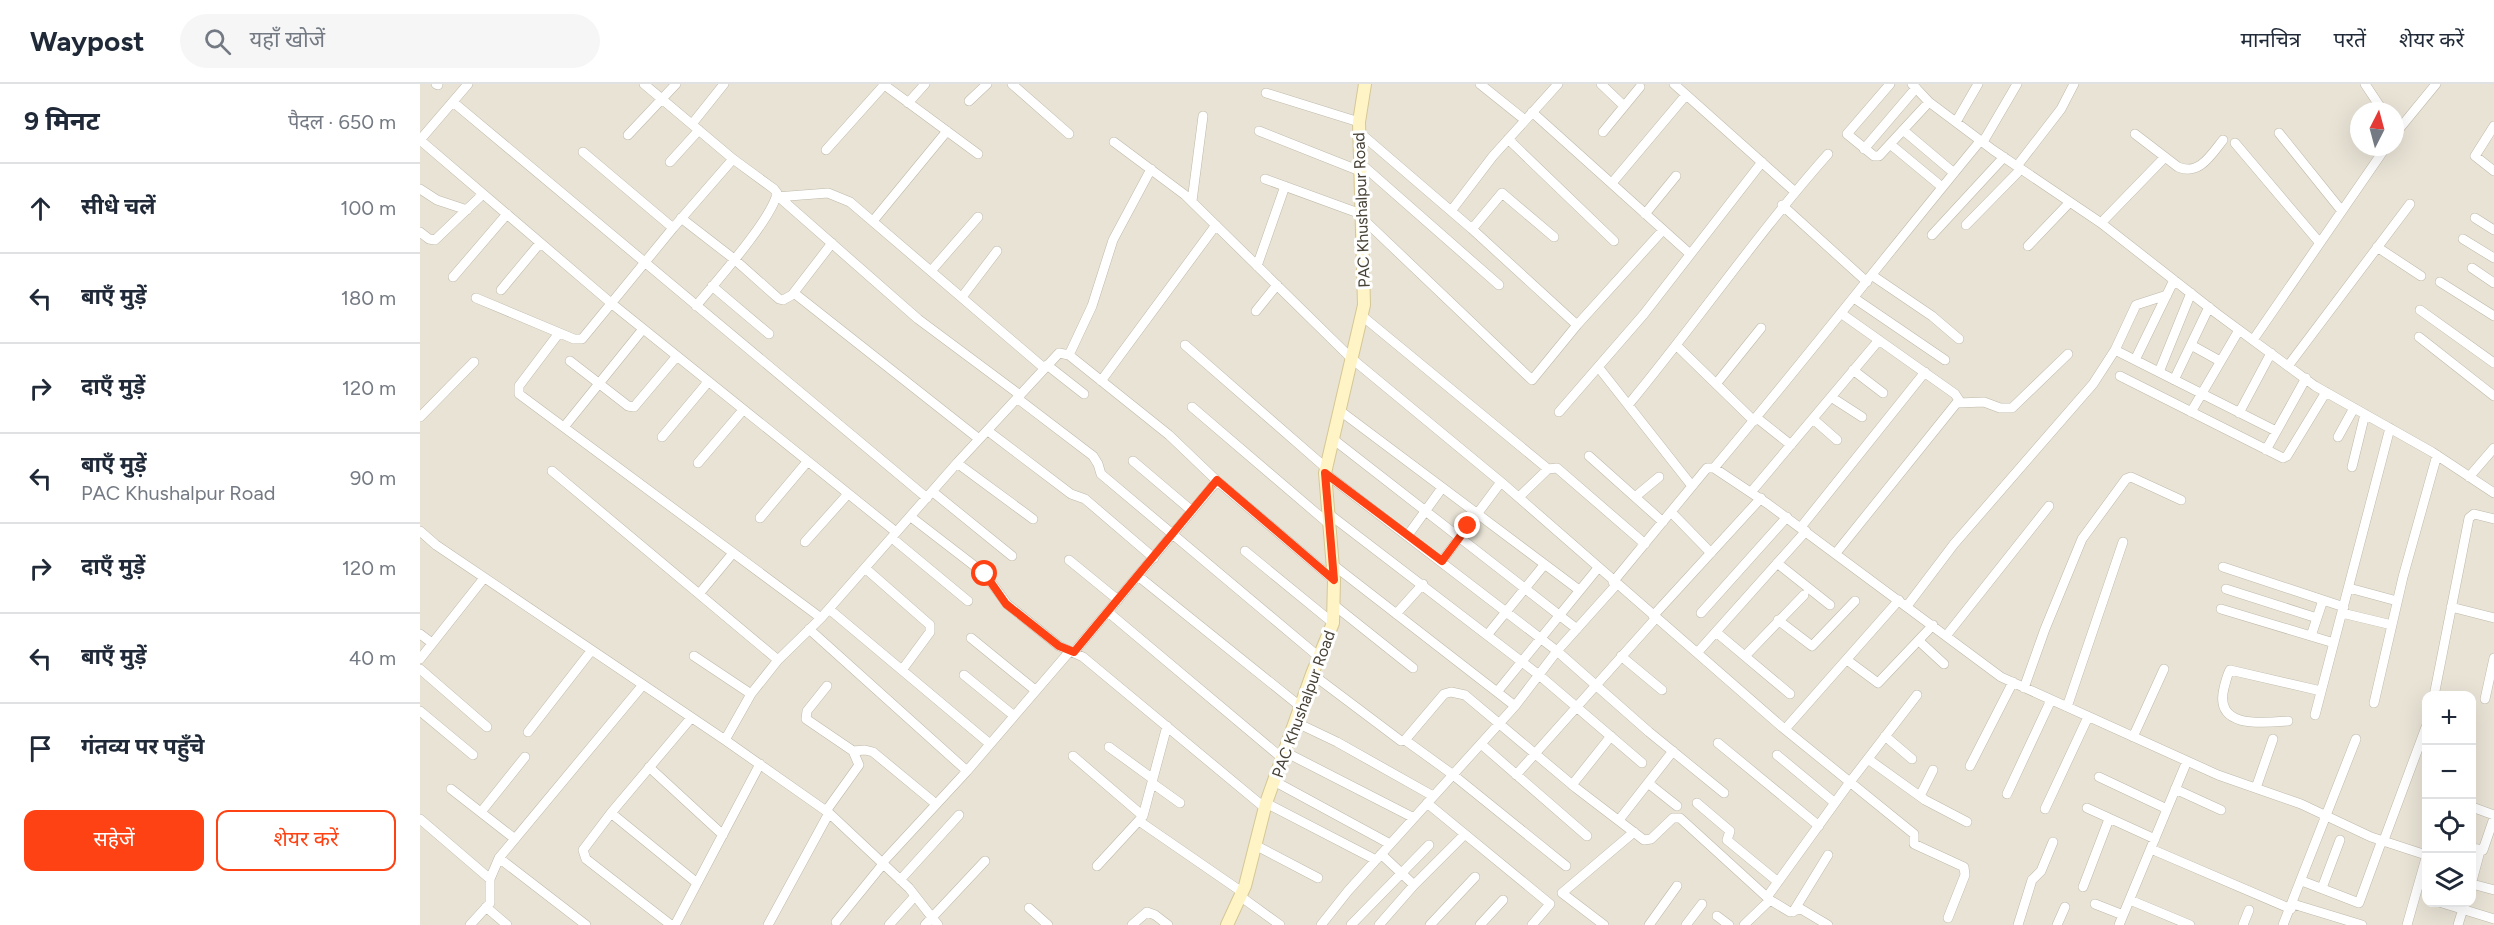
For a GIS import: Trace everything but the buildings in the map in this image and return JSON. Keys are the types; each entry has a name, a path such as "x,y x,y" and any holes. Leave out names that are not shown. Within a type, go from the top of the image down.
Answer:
{"main road":[{"name":"PAC Khushalpur Road","path":"1227,925 1241,894 1274,781 1312,674 1333,623 1334,580 1326,471 1364,305 1359,127 1365,84"}],"street":[{"path":"468,84 420,140 611,303 847,495 968,601"},
{"path":"644,84 733,159 774,189 778,197 918,319 1093,456 1101,474 1320,657"},
{"path":"628,135 676,84"},
{"path":"670,162 723,84"},
{"path":"826,150 884,84 978,154"},
{"path":"908,103 925,84"},
{"path":"969,101 987,84"},
{"path":"1012,84 1069,134"},
{"path":"1480,84 1525,120"},
{"path":"1451,211 1508,139 1557,84"},
{"path":"1601,84 1624,106"},
{"path":"1611,93 1619,84"},
{"path":"1674,84 1794,191"},
{"path":"1890,84 1848,130 1849,137 1877,157 1929,102"},
{"path":"1956,122 1978,84"},
{"path":"1714,468 1842,314 1954,172 1982,141 2016,84"},
{"path":"1966,225 2019,168 2061,109 2074,84"},
{"path":"2365,84 2377,102"},
{"path":"2404,122 2436,84"},
{"path":"1864,149 1917,86 1929,102 2019,168 2102,223 2288,366 2326,392 2437,455 2494,494"},
{"path":"1603,132 1640,87"},
{"path":"1266,93 1359,127 1577,325"},
{"path":"1612,183 1686,95"},
{"path":"453,102 696,306 930,495 1012,556"},
{"path":"1533,112 1689,253"},
{"path":"1192,201 1203,116"},
{"path":"2494,126 2475,156 2494,171"},
{"path":"1259,130 1360,167 1499,285"},
{"path":"1903,130 1954,172"},
{"path":"873,221 947,131"},
{"path":"2279,133 2341,210"},
{"path":"2135,134 2182,169 2197,168 2223,140"},
{"path":"1508,139 1614,241"},
{"path":"1114,142 1192,201 1351,358 1502,482 1654,617 1914,834 1914,844 1964,867 1965,875 1948,918"},
{"path":"2235,142 2319,242"},
{"path":"1890,144 1942,187"},
{"path":"583,152 673,228"},
{"path":"1629,404 1677,346 1782,205 1828,153"},
{"path":"2253,340 2380,156"},
{"path":"1932,235 2004,157"},
{"path":"2102,223 2165,157"},
{"path":"476,298 574,339 582,339 681,218 733,159"},
{"path":"1559,412 1644,314 1689,253 1762,162"},
{"path":"1069,355 1092,306 1113,240 1150,169"},
{"path":"1645,214 1676,176"},
{"path":"1265,179 1361,215 1530,379 1535,378 1577,325 1663,230"},
{"path":"1257,266 1285,186"},
{"path":"420,189 437,200 467,210"},
{"path":"1472,229 1502,192 1554,237"},
{"path":"696,306 734,260 778,197 816,193 840,196 873,221 1045,366 1084,394"},
{"path":"420,232 429,239 435,240 483,194"},
{"path":"2028,246 2070,202"},
{"path":"2288,366 2410,204"},
{"path":"1782,205 1873,275 1932,316 1959,339"},
{"path":"453,277 507,214"},
{"path":"931,271 978,217"},
{"path":"681,218 779,299 789,298 794,293 832,243"},
{"path":"2475,218 2494,230"},
{"path":"1101,381 1216,225"},
{"path":"2463,239 2494,258"},
{"path":"501,290 540,243"},
{"path":"2377,248 2421,276"},
{"path":"962,297 997,251"},
{"path":"2472,268 2494,283"},
{"path":"2135,360 2174,280"},
{"path":"2440,282 2494,316"},
{"path":"1256,311 1277,285"},
{"path":"712,286 769,334"},
{"path":"794,293 979,439"},
{"path":"2159,372 2192,293"},
{"path":"1786,728 1847,660 1903,603 2090,387 2115,350 2136,306 2167,295"},
{"path":"1854,298 1945,360"},
{"path":"2174,380 2209,307"},
{"path":"2421,310 2494,363"},
{"path":"1836,553 1959,400 1955,394 1842,314"},
{"path":"1361,315 1548,469"},
{"path":"1716,384 1761,327"},
{"path":"564,427 643,329"},
{"path":"2192,412 2200,393 2239,330"},
{"path":"559,333 518,390 522,396 821,618"},
{"path":"2419,337 2494,396"},
{"path":"1752,491 1879,340"},
{"path":"1185,345 1326,471 1541,638 1724,793"},
{"path":"2191,345 2220,361"},
{"path":"1677,346 1755,419 1791,445"},
{"path":"2115,350 2276,431"},
{"path":"725,740 751,694 777,660 821,618 957,463 1059,353 1069,355 1169,435 1217,480 1334,580"},
{"path":"2239,413 2271,353"},
{"path":"1958,403 1984,402 2000,408 2012,408 2068,354"},
{"path":"570,362 628,405 634,407 677,356"},
{"path":"420,417 474,362"},
{"path":"1599,368 1692,486"},
{"path":"1853,370 1883,393"},
{"path":"1697,653 1777,563 1925,372"},
{"path":"2120,376 2283,458 2287,456 2326,392"},
{"path":"2266,450 2306,378"},
{"path":"662,437 708,382"},
{"path":"1831,397 1862,417"},
{"path":"1192,407 1329,519 1423,584 1488,634 1642,763"},
{"path":"2338,437 2354,408"},
{"path":"1340,410 1579,590"},
{"path":"698,462 743,411"},
{"path":"2352,467 2365,414"},
{"path":"1813,419 1838,440"},
{"path":"2315,715 2390,428"},
{"path":"988,431 1071,494 1084,499 1154,558"},
{"path":"1333,439 1577,629"},
{"path":"2469,477 2494,448"},
{"path":"2374,703 2397,601 2437,455"},
{"path":"1589,456 1663,522"},
{"path":"1133,461 1192,511"},
{"path":"760,518 807,462"},
{"path":"957,463 1033,519"},
{"path":"1519,497 1552,467 1560,470 1645,544"},
{"path":"1321,925 1452,774 1515,706 1557,651 1707,468 1714,468 1752,491 2001,677 2187,761 2301,804 2371,837 2422,855"},
{"path":"552,471 777,660"},
{"path":"1635,497 1659,477"},
{"path":"2024,687 2082,539 2126,479 2131,477 2181,500"},
{"path":"836,922 882,863 967,771 1035,690 1108,612 1217,480"},
{"path":"1442,561 1502,482"},
{"path":"1408,535 1442,488"},
{"path":"805,542 847,495"},
{"path":"1516,775 1761,498"},
{"path":"1946,636 2049,506"},
{"path":"1671,512 1711,553"},
{"path":"2435,691 2469,518 2474,514 2494,519"},
{"path":"911,517 985,574 1006,604 1059,646 1083,657 1266,806 1379,857 1414,885"},
{"path":"1701,613 1787,518"},
{"path":"420,531 484,578 828,812 900,880 935,921"},
{"path":"420,546 428,538"},
{"path":"2067,707 2123,542"},
{"path":"1245,551 1333,623"},
{"path":"699,594 733,553"},
{"path":"1070,560 1118,600"},
{"path":"1777,563 1830,605"},
{"path":"1332,564 1515,706"},
{"path":"1488,634 1544,565"},
{"path":"2223,567 2392,625"},
{"path":"865,568 930,625 930,632 902,670"},
{"path":"1497,692 1598,568"},
{"path":"1138,576 1301,707"},
{"path":"420,659 484,578"},
{"path":"1396,614 1423,584"},
{"path":"2349,588 2397,601"},
{"path":"2226,589 2317,618"},
{"path":"1745,656 1804,595"},
{"path":"2311,636 2324,600"},
{"path":"1778,620 1812,646 1855,601"},
{"path":"1334,605 1413,668"},
{"path":"2451,608 2494,618"},
{"path":"829,609 990,744"},
{"path":"2221,609 2334,643"},
{"path":"1108,612 1284,755 1414,818"},
{"path":"1847,660 1878,683 1933,626"},
{"path":"810,629 967,771"},
{"path":"1716,632 1790,694"},
{"path":"420,634 432,644"},
{"path":"971,638 1035,690"},
{"path":"1919,641 1944,664"},
{"path":"528,732 591,651"},
{"path":"694,656 751,694"},
{"path":"1621,656 1662,690"},
{"path":"2485,699 2494,658"},
{"path":"420,669 487,728"},
{"path":"2133,738 2164,669"},
{"path":"2288,721 2251,723 2237,719 2224,709 2221,700 2230,670 2321,691"},
{"path":"1312,674 1398,740 1405,740 1452,774 1566,866"},
{"path":"964,675 1013,715"},
{"path":"1970,766 2013,682"},
{"path":"470,925 492,897 490,879 499,858 642,686"},
{"path":"768,925 828,812 859,765 859,760 853,751 806,719 807,711 827,686"},
{"path":"1405,740 1444,694 1451,692 1465,695 1535,751 1572,785 1634,832 1648,841 1673,818 1680,818 1768,899 1792,913"},
{"path":"1744,925 1768,899 1850,782 1917,696"},
{"path":"2007,794 2051,700"},
{"path":"420,711 473,755"},
{"path":"2045,809 2088,717"},
{"path":"691,718 585,845 584,855 586,859 673,925 760,764"},
{"path":"1295,722 1337,742 1430,799 1464,835 1550,904"},
{"path":"1097,866 1141,818 1167,726"},
{"path":"1572,785 1611,736"},
{"path":"1885,736 1912,759"},
{"path":"2256,788 2273,739"},
{"path":"2283,925 2356,739"},
{"path":"2302,881 2359,903 2422,740"},
{"path":"1718,742 1819,826"},
{"path":"1481,744 1587,836"},
{"path":"1109,747 1180,803"},
{"path":"853,751 873,752 936,804"},
{"path":"1619,820 1673,751"},
{"path":"1777,755 1835,803"},
{"path":"1073,756 1141,818 1280,925"},
{"path":"481,812 525,757"},
{"path":"1868,759 1920,796 1967,822"},
{"path":"2119,925 2187,761"},
{"path":"650,767 723,835"},
{"path":"1920,796 1934,770"},
{"path":"2099,777 2167,809"},
{"path":"1274,781 1390,844"},
{"path":"1648,783 1677,806"},
{"path":"451,789 514,839"},
{"path":"2175,789 2221,810"},
{"path":"1697,803 1730,831 1727,840 1778,882"},
{"path":"2087,808 2155,839"},
{"path":"2476,809 2494,817 2478,849 2494,853"},
{"path":"611,813 697,883"},
{"path":"900,880 959,815"},
{"path":"420,819 490,879"},
{"path":"2083,887 2109,819"},
{"path":"1532,925 1562,892 1634,832"},
{"path":"1379,925 1414,885 1464,835"},
{"path":"2322,888 2340,840"},
{"path":"2018,925 2032,880 2041,871 2053,842"},
{"path":"1256,845 1318,878"},
{"path":"1351,925 1429,845"},
{"path":"2151,849 2292,906 2362,925"},
{"path":"1792,913 1828,855"},
{"path":"499,858 586,925"},
{"path":"925,925 935,921 985,861"},
{"path":"2407,925 2422,875"},
{"path":"1430,925 1475,877"},
{"path":"2476,883 2494,890"},
{"path":"1649,925 1677,886"},
{"path":"1562,892 1604,925"},
{"path":"889,925 915,896"},
{"path":"2416,896 2422,898"},
{"path":"1480,925 1503,900"},
{"path":"2130,900 2190,925"},
{"path":"1686,925 1702,903"},
{"path":"2096,904 2123,915"},
{"path":"486,907 507,925"},
{"path":"2057,925 2065,907"},
{"path":"2458,925 2464,907"},
{"path":"2466,907 2494,919"},
{"path":"1029,908 1048,925"},
{"path":"1792,913 1801,909 1827,925"},
{"path":"2243,925 2249,910"},
{"path":"1132,925 1147,912 1168,925"},
{"path":"1717,916 1729,925"}],"shaded area":[{"path":"420,84 2494,84 2494,925 420,925"}],"route":[{"path":"985,574 1006,604 1059,646 1074,652 1217,480 1334,580 1325,473 1442,561 1468,526"}]}
